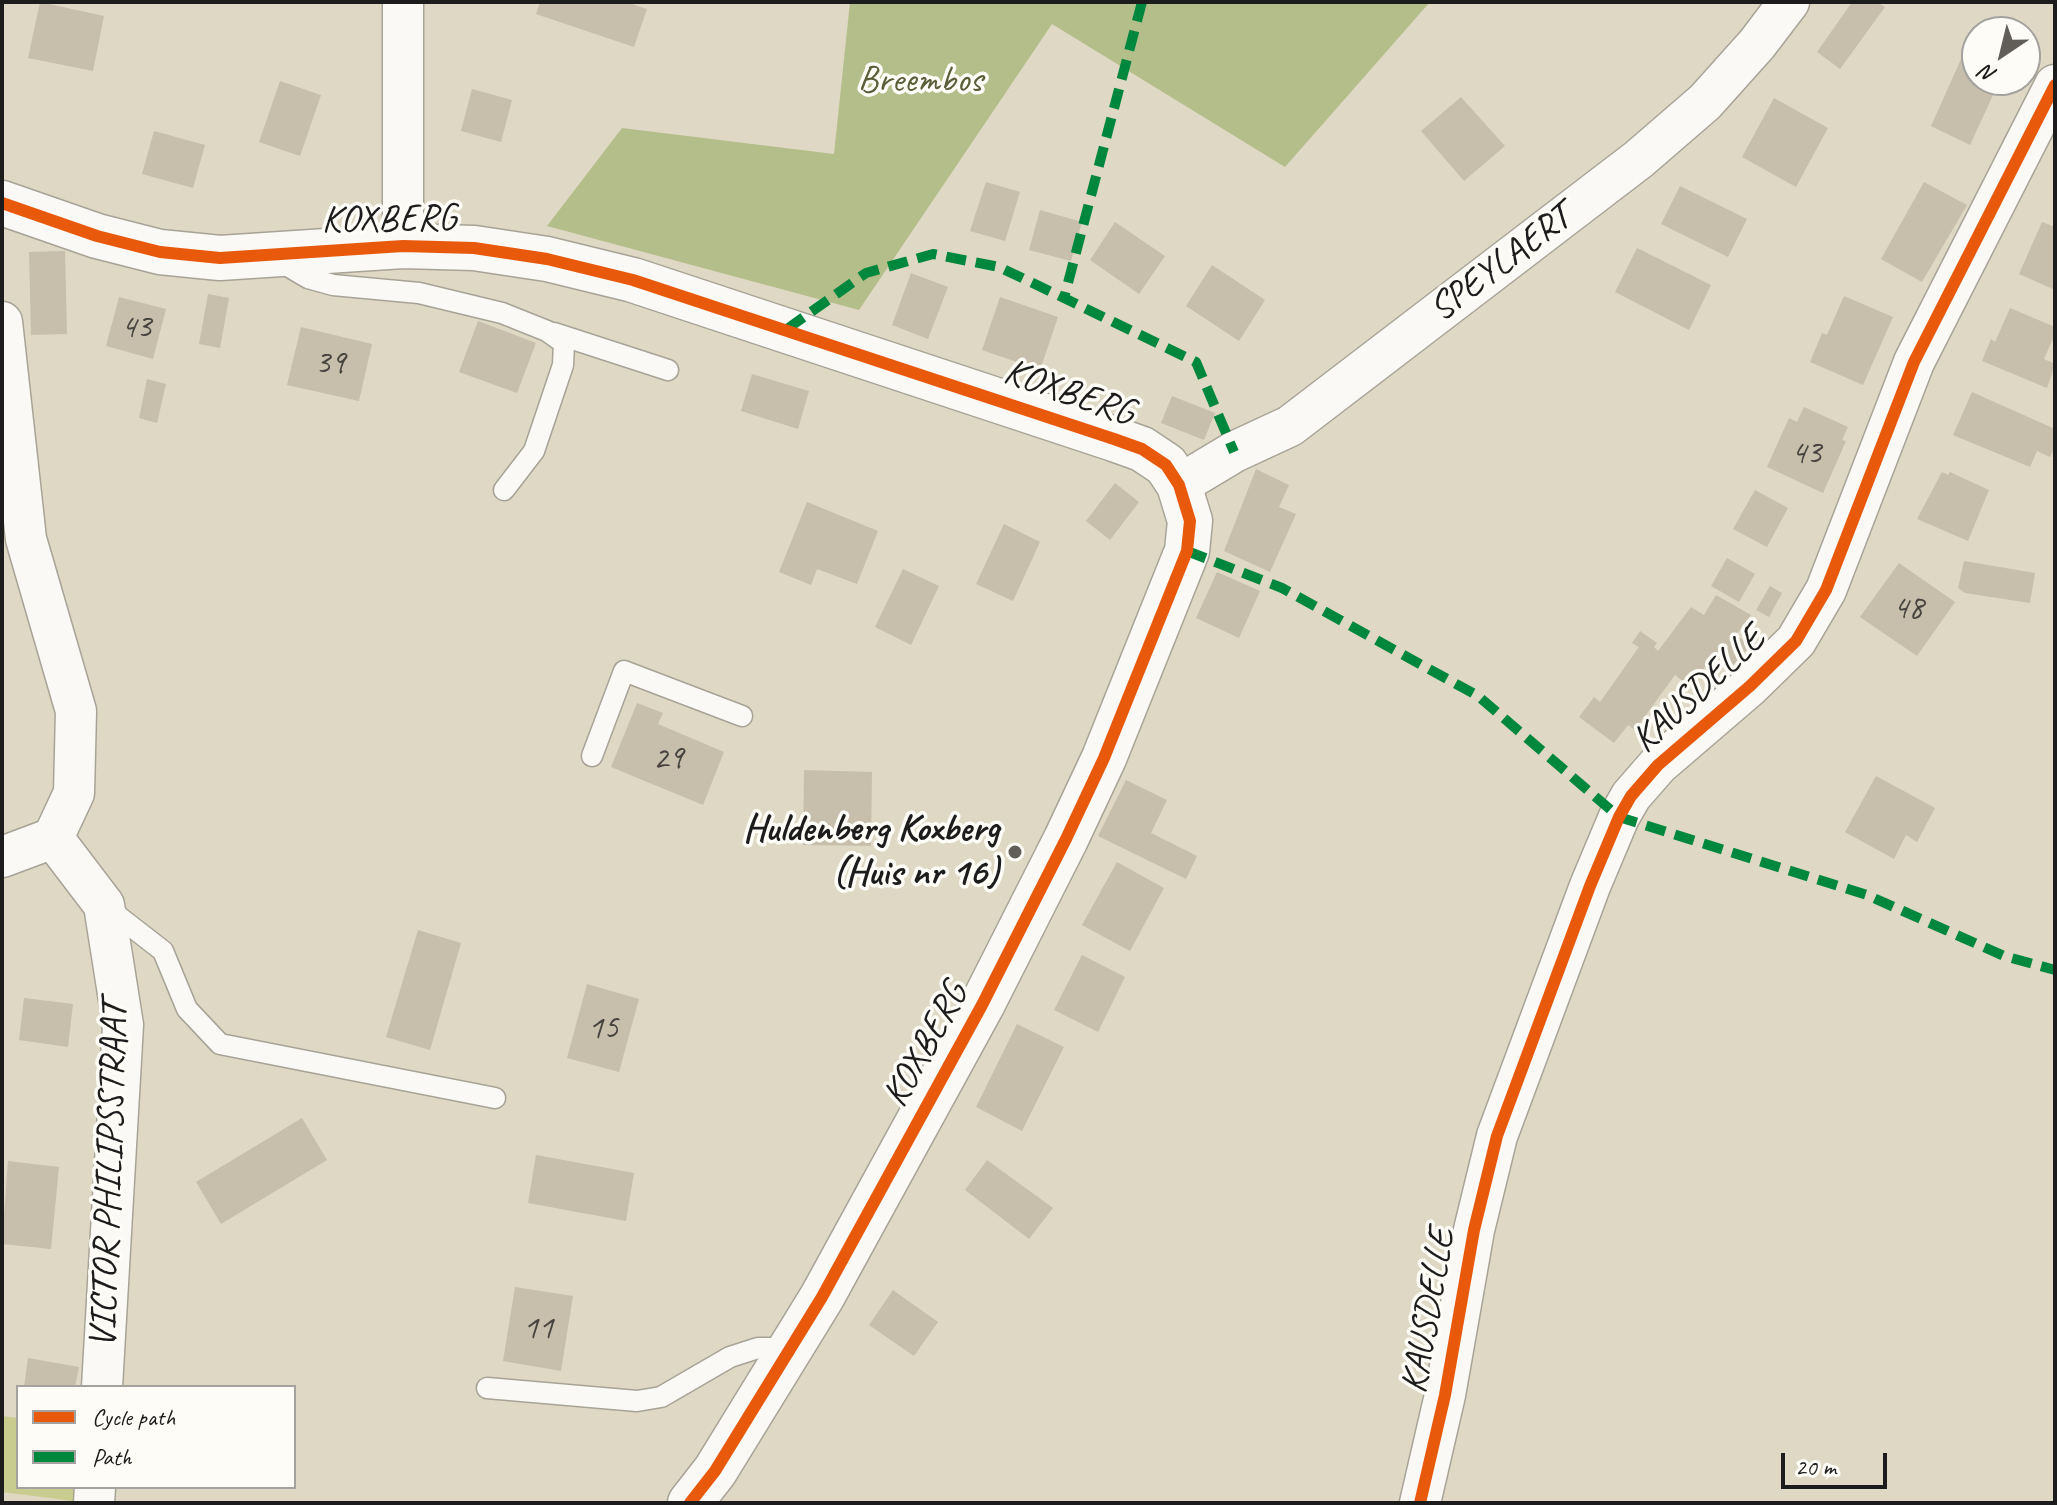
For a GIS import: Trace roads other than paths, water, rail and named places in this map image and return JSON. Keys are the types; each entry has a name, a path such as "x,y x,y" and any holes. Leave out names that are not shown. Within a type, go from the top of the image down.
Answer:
{"street":[{"path":"403,2 403,246"},
{"name":"SPEYLAERT","path":"1179,485 1234,452 1290,426 1639,159 1705,102 1757,44 1789,2"},
{"name":"KAUSDELLE","path":"1420,1503 1445,1395 1474,1230 1497,1136 1590,886 1619,817 1631,796 1658,765 1750,686 1796,641 1826,590 1914,362 2055,85"},
{"name":"KOXBERG","path":"2,203 97,236 160,252 220,258 403,246 474,248 547,259 633,280 1142,449 1166,465 1179,485 1190,521 1187,551 1104,758 1066,839 982,1005 822,1297 715,1471 690,1503"},
{"path":"2,322 14,536 76,711 74,793 53,838 2,857"},
{"name":"VICTOR PHILIPSSTRAAT","path":"53,838 104,905 123,1025 102,1385"}],"lane":[{"path":"269,254 308,278 333,285 419,293 502,313 547,331 668,370"},
{"path":"504,490 534,451 563,365 564,343 547,331"},
{"path":"592,756 624,671 742,716"},
{"path":"104,905 163,951 187,1009 220,1044 495,1098"},
{"path":"487,1388 637,1401 661,1397 730,1357 758,1348 791,1348"}],"place":[{"name":"Huldenberg Koxberg (Huis nr 16)","path":"1015,852"}],"park label":[{"name":"Breembos","path":"920,81"}]}
